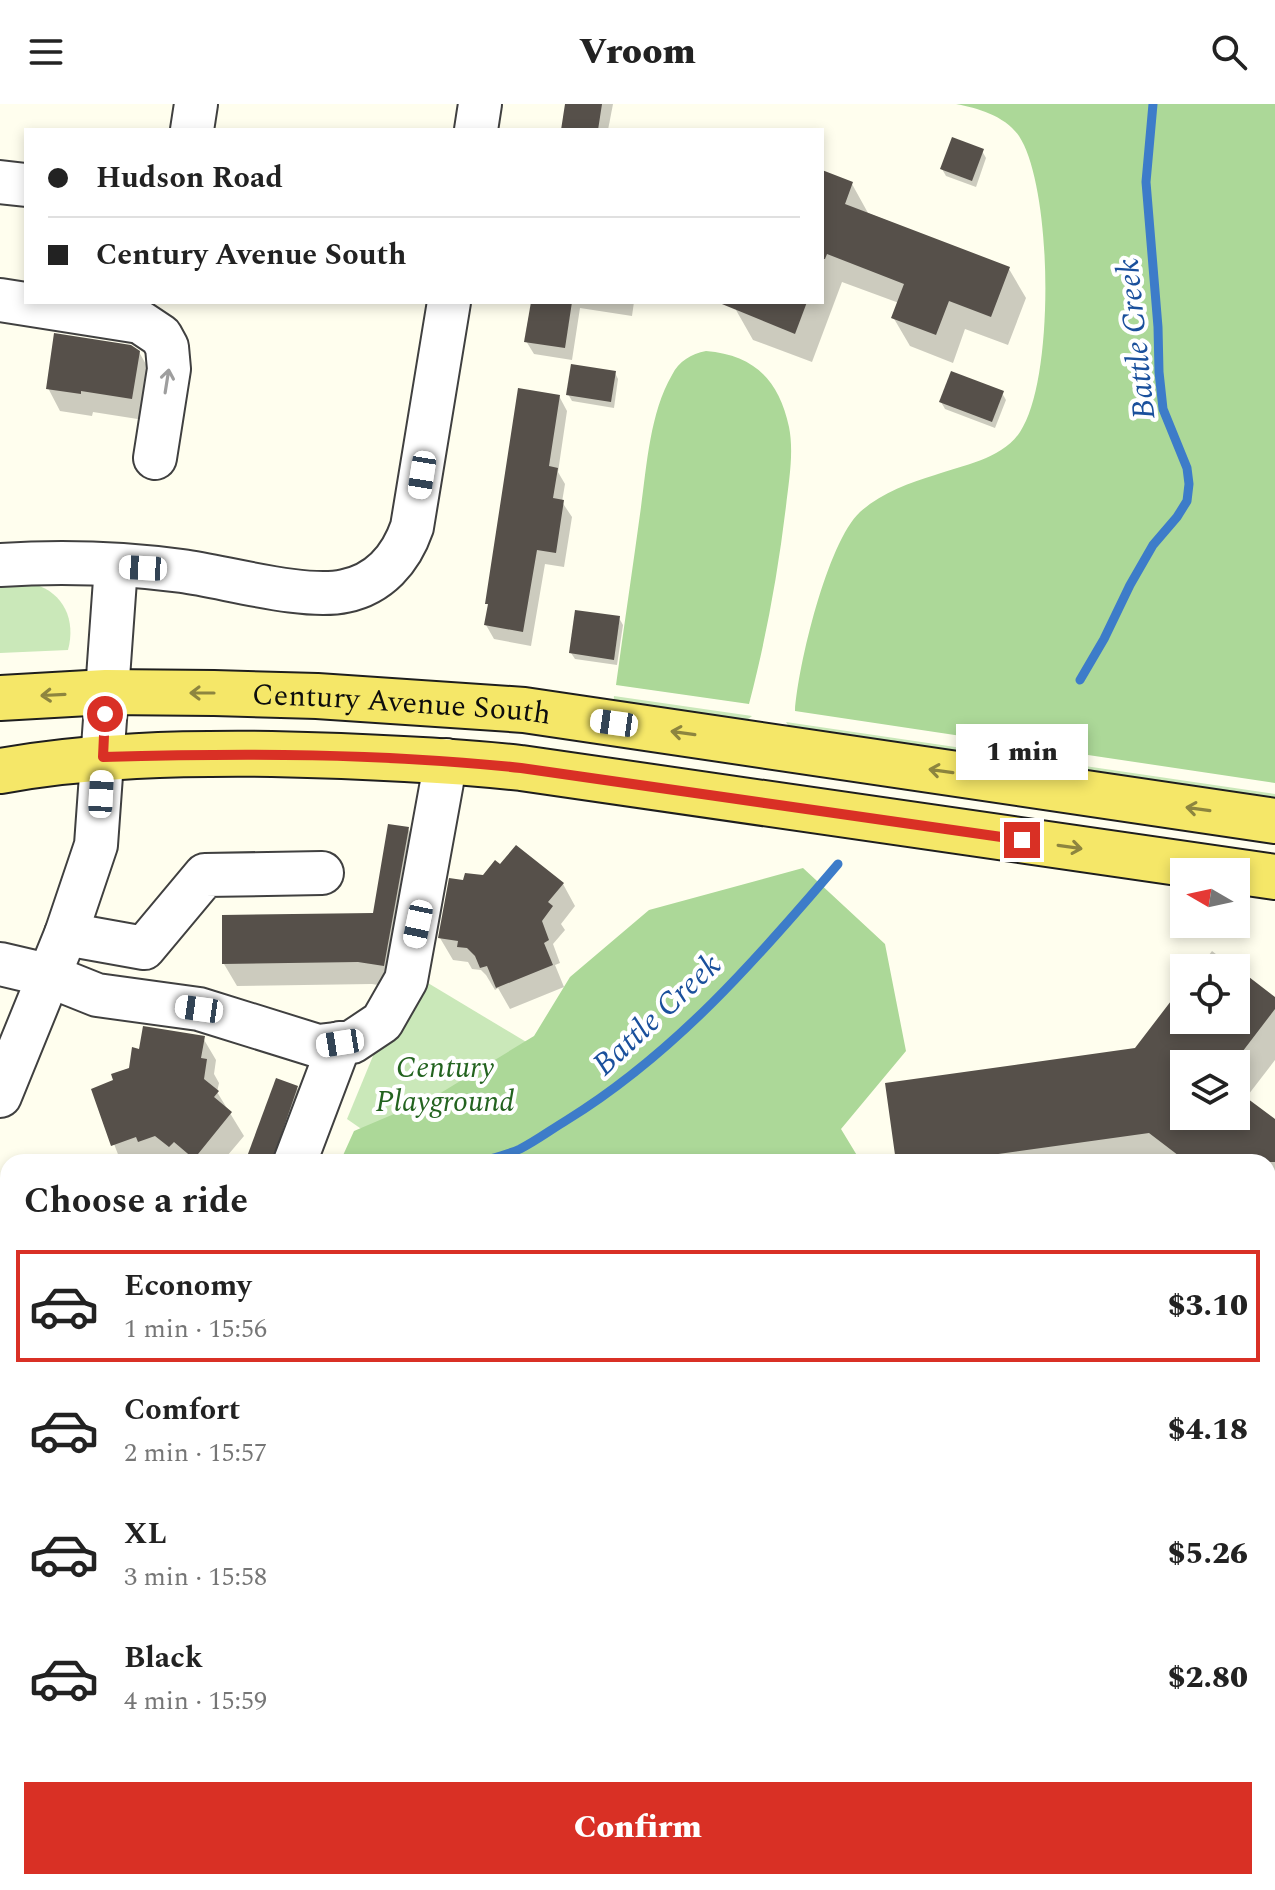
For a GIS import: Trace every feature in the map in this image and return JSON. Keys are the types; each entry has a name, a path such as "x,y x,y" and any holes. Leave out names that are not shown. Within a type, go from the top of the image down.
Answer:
{"main road":[{"name":"Century Avenue South","path":"0,698 106,692 317,696 524,710 1275,821"},
{"name":"Century Avenue South","path":"0,771 103,757 214,754 446,760 521,768 1275,877"}],"street":[{"path":"192,128 196,104"},
{"path":"476,128 480,104"},
{"path":"0,182 24,185"},
{"path":"0,300 24,304"},
{"path":"25,304 140,322 151,326 161,336 167,347 169,369 155,458"},
{"path":"0,565 45,562 182,571 318,593 355,588 382,573 400,554 412,527 449,304"},
{"path":"0,1096 66,934 96,845 116,566"},
{"path":"0,964 47,975 97,995 199,1009 318,1046 352,1042 382,1022 406,980 446,760"},
{"path":"66,934 144,948 205,875 322,873"},
{"path":"298,1154 340,1043"}],"green space":[{"path":"956,104 1275,104 1275,783 795,711 816,606 836,550 860,512 886,494 915,481 982,460 1003,449 1020,432 1031,407 1044,330 1045,284 1038,197 1030,162 1019,136 1006,123 982,111"},
{"path":"706,351 738,358 762,373 779,396 789,427 790,476 779,556 749,704 616,685 654,422 675,370 686,359"},
{"path":"34,584 53,594 65,609 70,628 68,650 0,653 0,585"},
{"path":"614,696 752,716 741,725 613,706"},
{"path":"786,722 1275,794 1275,803 793,733"},
{"path":"803,868 885,944 906,1051 841,1129 856,1154 344,1154 354,1131 434,1097 534,1036 570,977 649,910"},
{"name":"Century Playground","path":"408,971 611,1093 432,1154 397,1154 347,1119"}],"building":[{"path":"565,104 602,104 598,128 561,128"},
{"path":"952,137 984,149 972,181 940,169"},
{"path":"824,171 853,182 845,204 1010,267 991,317 949,301 936,335 891,318 904,284 827,254 825,259"},
{"path":"531,304 572,304 565,348 524,342"},
{"path":"722,304 806,304 795,334"},
{"path":"54,333 131,345 140,351 132,399 46,389"},
{"path":"571,364 616,371 611,402 566,395"},
{"path":"951,371 1004,391 992,422 939,402"},
{"path":"518,388 560,395 549,466 558,468 553,498 564,500 556,553 537,550 523,632 484,625"},
{"path":"575,610 620,616 614,660 569,653"},
{"path":"388,824 409,827 384,966 358,962 222,964 222,915 373,913"},
{"path":"516,845 564,883 548,902 553,906 542,921 549,940 544,943 553,965 496,988 487,966 480,968 467,948 457,947 458,941 438,938 449,878 463,880 465,873 483,875 495,860 500,864"},
{"path":"1250,978 1275,997 1275,1009 1244,1050 1170,1050 1170,1130 1250,1130 1250,1100 1275,1119 1275,1154 1177,1154 1149,1133 998,1154 895,1154 885,1083 1135,1048 1170,1002 1170,1034 1250,1034"},
{"path":"143,1026 205,1036 201,1058 207,1059 204,1079 219,1091 214,1097 232,1112 198,1154 188,1154 174,1142 169,1147 155,1136 138,1142 136,1137 111,1146 91,1089 113,1080 111,1074 129,1068 132,1047 139,1049"},
{"path":"276,1078 298,1086 275,1154 248,1154"}],"waterway":[{"name":"Battle Creek","path":"1080,680 1153,545 1187,501 1187,468 1163,409 1159,372 1146,182 1153,104"},
{"name":"Battle Creek","path":"507,1154 532,1142 643,1066 745,969 838,864"}],"route":[{"path":"105,714 103,757 214,754 446,760 1022,840"}]}
